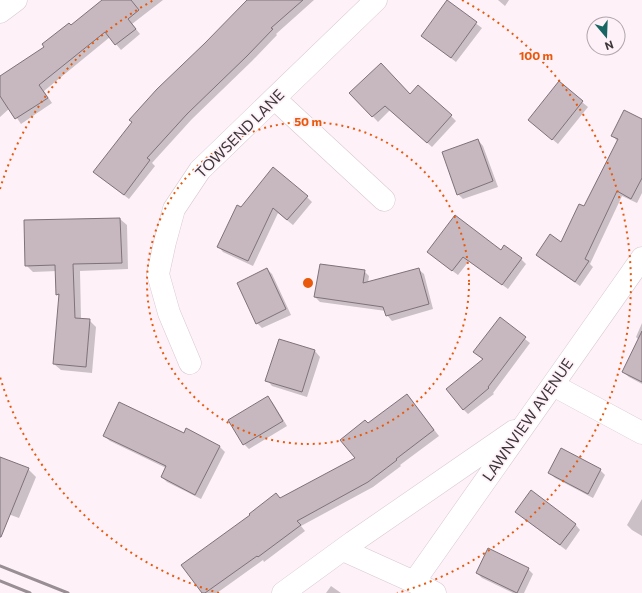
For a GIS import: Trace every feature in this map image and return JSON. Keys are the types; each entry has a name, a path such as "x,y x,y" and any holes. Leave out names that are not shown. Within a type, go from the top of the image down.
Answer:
{"street":[{"path":"0,12 16,0"},
{"name":"TOWSEND LANE","path":"190,363 169,313 158,274 174,209 200,170 376,0"},
{"path":"275,99 384,200"},
{"name":"LAWNVIEW AVENUE","path":"414,582 642,258"},
{"path":"553,385 642,433"},
{"path":"282,593 526,423"},
{"path":"348,546 435,593"}],"building":[{"path":"102,0 131,0 139,10 128,19 136,29 115,45 105,32 39,85 48,98 15,119 0,96 0,76 44,47 42,44 69,23 71,25"},
{"path":"247,0 303,0 271,28 273,29 247,56 187,114 147,158 150,160 124,195 93,172 132,122 129,120 157,89"},
{"path":"447,0 477,22 451,58 421,36"},
{"path":"381,63 410,94 418,85 452,115 427,143 385,106 372,117 349,93"},
{"path":"559,81 583,101 552,140 528,120"},
{"path":"624,110 642,119 642,178 631,199 617,191 585,259 589,261 575,282 536,255 550,234 561,242 579,204 584,206 618,139 611,136"},
{"path":"478,139 493,181 457,195 442,152"},
{"path":"273,167 308,196 287,220 273,208 248,261 217,247 237,205 241,207"},
{"path":"455,215 501,250 504,245 522,258 502,285 463,257 452,271 427,252"},
{"path":"120,218 122,263 73,264 75,318 90,319 86,367 53,364 59,294 56,295 55,265 25,266 24,220"},
{"path":"320,264 365,270 363,283 419,268 429,304 386,316 383,307 314,297"},
{"path":"267,268 286,309 256,324 237,283"},
{"path":"500,317 526,337 488,387 489,388 463,410 446,389 483,359 473,352"},
{"path":"642,331 642,382 622,372"},
{"path":"279,339 315,350 302,392 265,381"},
{"path":"407,394 434,430 368,482 297,521 301,525 258,557 257,556 205,593 202,593 181,565 250,515 249,514 276,493 280,498 355,458 340,440 365,420 368,423"},
{"path":"268,396 283,421 243,445 228,420"},
{"path":"119,402 184,433 186,428 220,446 195,495 161,477 166,466 103,436"},
{"path":"561,448 601,469 588,494 548,473"},
{"path":"0,457 29,468 1,537 0,537"},
{"path":"531,490 576,524 560,545 515,512"},
{"path":"488,548 529,568 517,593 476,573"}],"railway":[{"path":"0,566 68,593"},
{"path":"0,581 30,593"}]}
